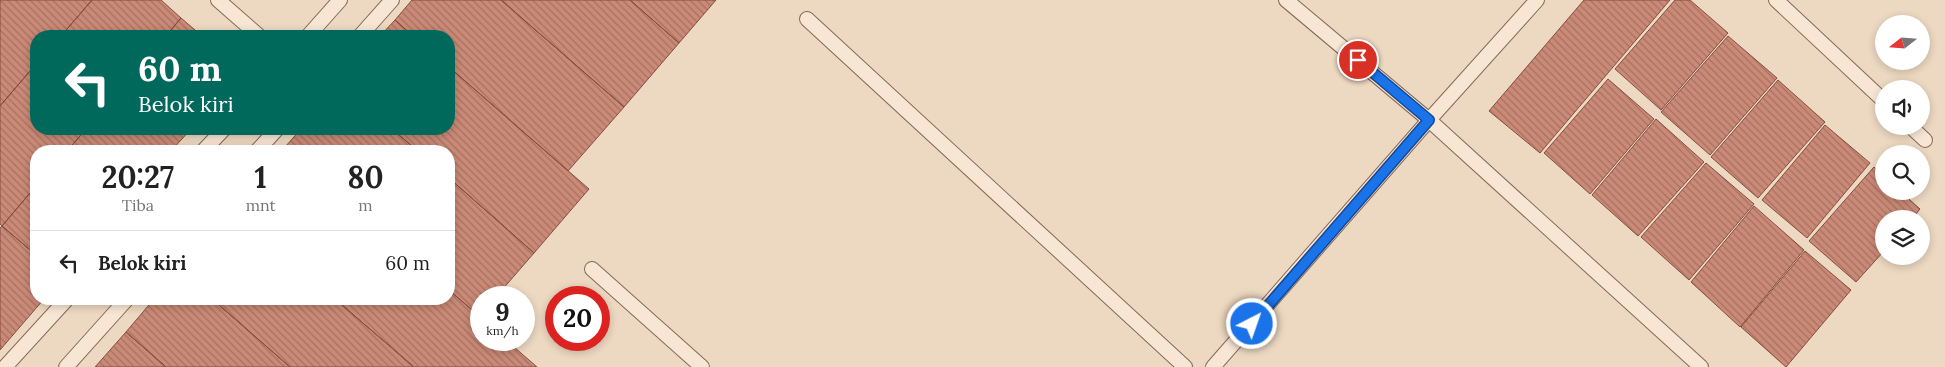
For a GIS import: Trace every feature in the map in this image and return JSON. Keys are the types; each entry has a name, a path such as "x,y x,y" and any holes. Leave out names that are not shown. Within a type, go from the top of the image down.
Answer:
{"lane":[{"path":"218,0 252,30"},
{"path":"313,30 340,0"},
{"path":"365,30 392,0"},
{"path":"1286,0 1429,120 1702,367"},
{"path":"1214,367 1429,120 1537,0"},
{"path":"1776,0 1875,93"},
{"path":"807,19 1185,367"},
{"path":"209,145 218,135"},
{"path":"262,145 272,135"},
{"path":"1920,135 1925,140"},
{"path":"592,269 702,367"},
{"path":"4,367 61,305"},
{"path":"66,367 122,305"}],"building":[{"path":"0,0 92,0 66,30 30,30 30,71 0,106"},
{"path":"92,0 161,0 181,18 171,30 66,30"},
{"path":"412,0 501,0 624,107 568,171 455,72 455,30 406,30 395,20"},
{"path":"501,0 630,0 679,43 624,107"},
{"path":"630,0 716,0 679,43"},
{"path":"1584,0 1670,0 1540,153 1489,111"},
{"path":"1675,0 1690,0 1728,33 1661,110 1615,69"},
{"path":"181,18 195,30 171,30"},
{"path":"395,20 406,30 386,30"},
{"path":"1728,36 1777,78 1710,155 1661,112"},
{"path":"30,71 30,135 81,135 72,145 30,145 30,193 2,226 0,224 0,106"},
{"path":"455,72 589,189 534,253 455,183 455,145 411,145 399,135 455,135"},
{"path":"1608,79 1654,119 1590,194 1544,153"},
{"path":"1778,80 1825,122 1758,198 1711,157"},
{"path":"1656,119 1704,162 1638,236 1592,195"},
{"path":"1825,125 1870,163 1807,238 1762,200"},
{"path":"81,135 186,135 176,145 72,145"},
{"path":"296,135 399,135 411,145 287,145"},
{"path":"1706,163 1754,204 1689,280 1641,237"},
{"path":"1874,167 1875,200 1910,200 1920,209 1875,210 1875,261 1856,282 1809,241"},
{"path":"455,183 534,253 505,286 470,286 470,308 455,295"},
{"path":"30,193 30,250 2,226"},
{"path":"1754,206 1804,250 1740,327 1691,282"},
{"path":"2,226 30,250 30,305 39,305 0,350 0,228"},
{"path":"1805,251 1851,290 1786,367 1741,327"},
{"path":"455,295 470,308 470,351 519,351 537,367 414,367 342,305 455,305"},
{"path":"149,305 219,305 290,367 166,367 126,332"},
{"path":"219,305 342,305 414,367 290,367"},
{"path":"126,332 166,367 95,367"}],"route":[{"path":"1252,324 1429,120 1358,60"}]}
